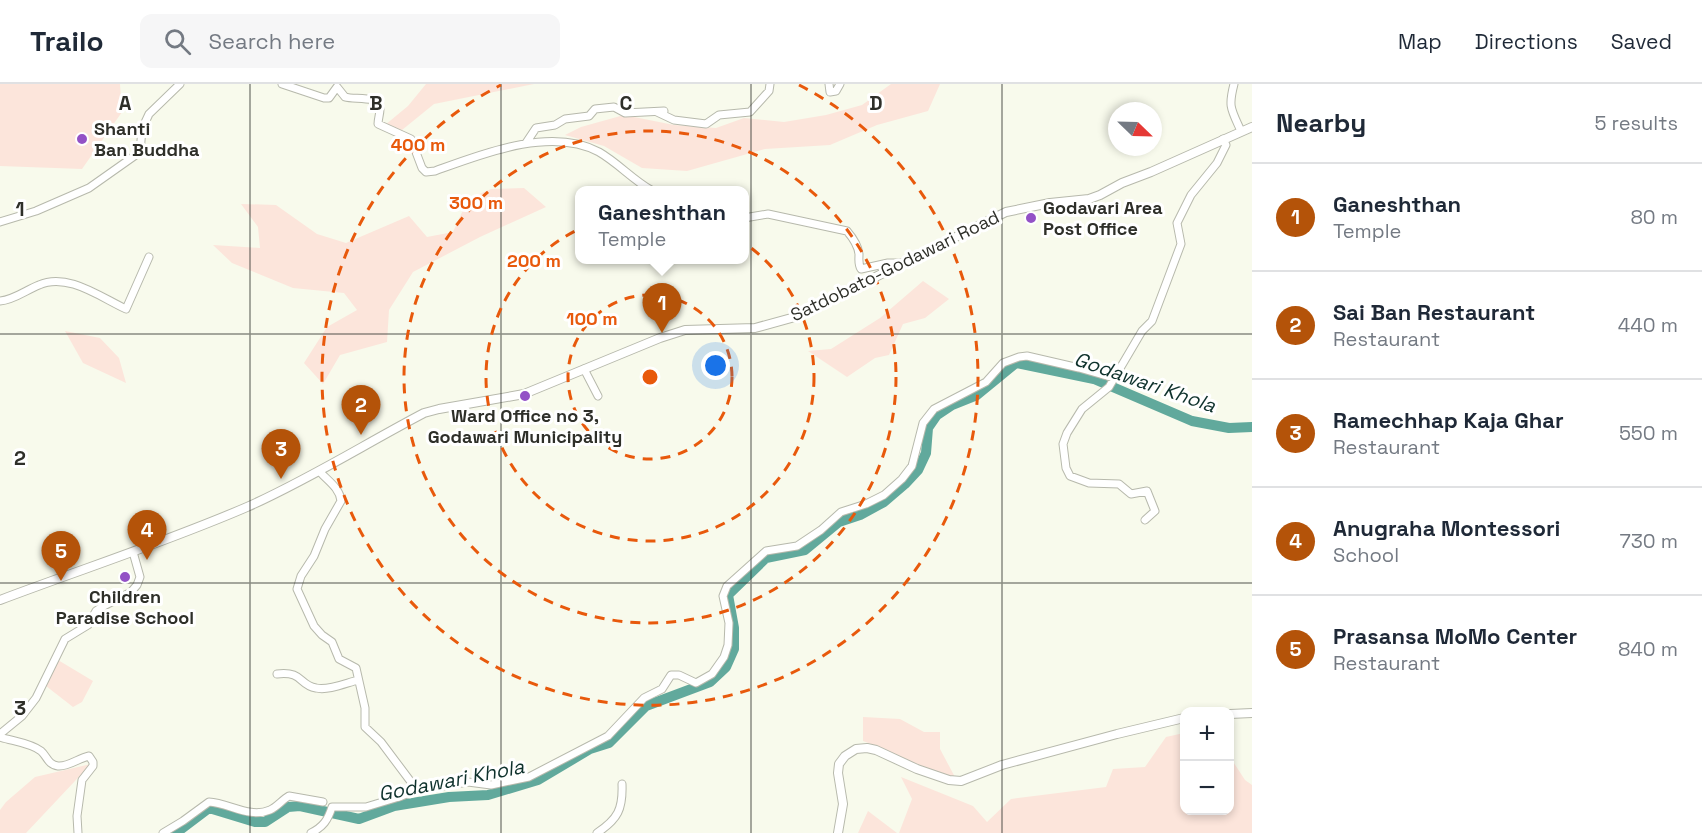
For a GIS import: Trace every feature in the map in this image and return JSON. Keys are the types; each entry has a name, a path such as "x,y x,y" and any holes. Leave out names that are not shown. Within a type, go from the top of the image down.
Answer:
{"street":[{"path":"0,222 36,211 89,188 140,152 142,129 149,114 180,84"},
{"path":"282,84 324,98 329,98 338,86 345,98 372,99 379,103 381,108 378,124 411,139 422,168 426,172 526,143 560,142 598,151 646,186"},
{"path":"526,143 537,128 555,125 565,119 589,117 595,109 614,107 625,113 660,112 674,120 706,124 719,115 750,112 768,91 770,84"},
{"path":"829,84 830,92 836,91 840,84"},
{"path":"1234,84 1230,100 1231,109 1240,131"},
{"name":"Satdobato-Godawari Road","path":"0,600 246,508 290,487 424,413 439,408 524,394 660,338 685,330 755,328 795,317 1006,212 1050,203 1089,199 1252,127"},
{"path":"1145,520 1155,511 1147,491 1131,494 1119,484 1089,483 1070,476 1066,468 1063,444 1066,433 1082,409 1108,387 1142,331 1152,321 1181,244 1176,223 1191,195 1217,163 1226,145 1223,139"},
{"path":"749,217 768,214 847,231 855,242 859,253 858,265 861,269 888,263 902,263"},
{"path":"0,301 7,301 42,283 67,281 126,309 149,257"},
{"path":"311,833 326,822 332,807 335,806 366,807 417,790 468,782 491,785 529,777 608,735 644,698 662,689 671,675 679,675 696,682 712,674 724,657 728,645 729,623 723,596 727,586 766,551 797,546 821,530 841,512 885,495 912,466 926,417 944,403 986,382 1003,363 1011,358 1027,356 1114,378"},
{"path":"584,369 598,396"},
{"path":"319,471 339,492 341,501 325,529 314,556 301,576 297,589 314,626 332,642 339,659 356,668 365,708 363,722 365,727 381,742 417,790"},
{"path":"78,833 77,816 82,780 93,766 89,756 56,766 49,762 39,749 0,736 22,716 36,698 64,639 88,625 96,611 131,592 137,585 140,577 133,552"},
{"path":"277,674 292,673 311,687 319,689 358,680"},
{"path":"1234,714 1252,713"},
{"path":"838,833 843,804 838,773 845,756 856,749 876,750 917,769 949,780 962,781 1002,765 1180,719"},
{"path":"597,833 609,825 619,812 622,784"},
{"path":"162,833 209,802 222,803 258,814 276,807 289,796 323,802"}],"shaded area":[{"path":"0,84 120,84 122,112 82,169 0,166"},
{"path":"426,84 534,84 434,104 402,130 385,125 408,106"},
{"path":"891,84 940,84 928,111 877,125 830,145 765,149 687,171 642,168 604,146 565,135 581,127 624,115 674,125 716,128 744,118 784,122 826,115 862,105"},
{"path":"524,188 546,207 480,237 413,272 389,310 387,342 340,355 323,384 304,363 327,327 357,310 344,293 293,288 232,263 213,245 260,248 258,227 241,204 276,205 317,234 346,243 409,216 427,237 453,232 468,199 491,189"},
{"path":"923,281 949,299 925,318 903,324 889,355 875,358 847,377 808,351 831,349 880,318"},
{"path":"65,331 100,338 119,358 126,383 83,363"},
{"path":"58,660 93,681 82,702 73,707 46,686"},
{"path":"863,717 900,719 924,732 940,732 940,749 956,779 912,766 885,749 863,741"},
{"path":"1180,734 1180,815 1234,815 1234,763 1245,780 1252,785 1252,833 899,833 912,799 901,777 973,806 987,822 1011,799 1106,787 1113,769 1145,767 1166,737"},
{"path":"91,764 26,833 0,833 0,810 35,777"},
{"path":"868,811 897,833 858,833"}],"waterway":[{"name":"Godawari Khola","path":"176,833 209,808 255,822 265,822 288,807 300,806 359,819 394,806 449,797 488,795 538,780 590,749 609,743 646,706 710,682 726,667 734,649 734,628 728,595 766,558 805,550 839,522 860,515 884,502 918,470 926,453 928,428 937,415 952,405 977,395 1016,363 1094,379 1192,421 1229,428 1252,427"}],"place":[{"name":"Shanti Ban Buddha","path":"82,139"},
{"name":"Godavari Area Post Office","path":"1031,218"},
{"name":"Ganeshthan","path":"662,333"},
{"name":"Ward Office no 3, Godawari Municipality","path":"525,396"},
{"name":"Sai Ban Restaurant","path":"361,435"},
{"name":"Ramechhap Kaja Ghar","path":"281,479"},
{"name":"Anugraha Montessori","path":"147,560"},
{"name":"Children Paradise School","path":"125,577"},
{"name":"Prasansa MoMo Center","path":"61,581"}]}
